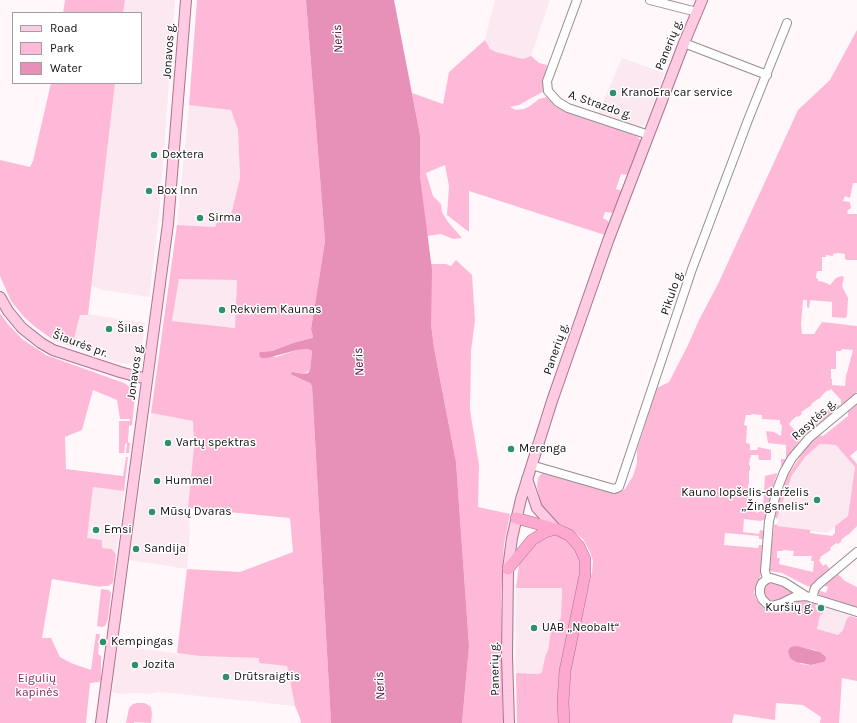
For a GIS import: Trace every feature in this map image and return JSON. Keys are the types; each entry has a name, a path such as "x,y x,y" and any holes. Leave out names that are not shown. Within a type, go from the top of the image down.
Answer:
{"highway":[{"path":"516,518 556,528 569,535 579,546 584,555 586,569 565,670 563,702 564,723"},
{"path":"508,569 532,540 545,532 556,528"}],"main road":[{"name":"Jonavos g.","path":"101,723 170,203 186,0"},
{"name":"Panerių g.","path":"509,723 507,640 508,569 516,518 526,479 594,279 648,134 702,0"},
{"name":"Šiaurės pr.","path":"0,297 8,311 22,328 41,343 53,350 120,372 147,378"},
{"path":"526,479 538,508 556,528"}],"street":[{"name":"A. Strazdo g.","path":"577,0 548,76 548,91 558,102 568,108 648,134"},
{"path":"650,0 697,12"},
{"name":"Pikulo g.","path":"531,465 614,489 619,487 692,269 748,120 787,23"},
{"path":"684,43 766,75"},
{"name":"Rasytės g.","path":"767,579 765,571 769,521 777,490 784,472 792,458 809,438 857,398"},
{"path":"809,597 820,582 857,552"},
{"path":"809,597 794,597 777,605 768,605 764,602 760,594 760,588 762,583 767,579 776,579 809,597 857,612"}],"shaded area":[{"path":"125,0 175,0 159,216 149,297 103,290 92,286 115,84 142,84 142,12 123,12"},
{"path":"495,0 550,0 531,56 523,59 496,52 490,49 486,44 485,40"},
{"path":"622,58 664,73 647,121 640,127 598,114"},
{"path":"189,105 231,109 238,130 240,178 230,220 216,227 177,225"},
{"path":"179,278 237,280 235,328 172,321"},
{"path":"88,314 145,323 141,352 137,361 128,364 117,363 72,347 80,315"},
{"path":"151,413 193,421 194,447 188,508 190,529 187,569 129,560"},
{"name":"Kauno lopšelis-darželis „Žingsnelis“","path":"820,444 837,445 855,467 848,516 827,533 777,526 778,517 792,475 806,456"},
{"path":"93,487 124,491 116,555 112,549 101,548 86,538"},
{"path":"562,587 561,618 551,630 548,650 542,672 540,674 516,673 516,588"},
{"path":"825,607 850,616 847,618 843,630 838,635 817,629 820,616"},
{"path":"117,646 200,656 259,658 259,663 287,666 295,706 161,692 147,694 121,694 112,692"}],"green space":[{"path":"65,0 125,0 123,12 63,12"},
{"path":"197,0 306,0 325,241 311,329 313,337 272,351 260,352 276,357 297,350 308,349 312,351 310,370 304,374 294,372 292,375 310,383 312,386 331,723 301,723 295,706 287,666 259,663 259,658 200,656 177,653 187,569 240,572 293,552 290,518 188,508 194,447 193,421 151,413 177,225 215,227 219,218 230,219 240,178 238,130 231,110 189,105","holes":["179,279 237,280 235,328 172,321"]},
{"path":"857,30 857,183 853,183 850,198 845,196 843,201 850,202 851,208 847,211 848,214 857,214 857,260 845,259 845,254 837,253 833,254 833,256 826,255 826,257 822,257 822,271 817,271 816,278 818,281 830,285 836,278 841,276 844,277 842,286 848,298 847,316 845,318 832,317 832,302 810,300 809,308 807,307 807,300 803,300 801,324 802,334 814,334 822,322 857,326 857,392 841,405 841,400 831,389 829,391 828,390 819,399 811,404 812,405 801,412 802,414 791,421 789,424 798,434 836,404 840,406 801,438 782,466 781,459 786,459 786,445 768,443 766,431 774,432 781,436 782,425 780,424 780,420 762,419 762,415 746,415 744,425 747,426 746,443 750,444 750,450 757,450 758,447 771,450 771,460 759,460 758,455 751,455 747,498 748,509 755,509 756,513 761,511 763,507 765,476 777,474 765,519 761,521 744,519 743,532 759,534 760,530 764,531 763,539 759,539 759,536 725,533 724,545 758,548 759,545 762,545 761,574 754,592 756,599 764,609 773,611 803,600 816,604 815,607 818,608 817,611 822,612 824,610 820,616 817,629 838,635 843,630 847,618 850,616 857,618 857,681 842,678 839,723 820,723 821,717 803,705 776,703 775,720 734,714 732,723 569,723 567,708 571,666 592,572 593,561 583,539 570,529 556,522 541,506 537,486 538,478 541,474 546,472 620,492 625,489 633,476 637,463 637,450 657,388 669,382 688,345 718,284 798,110 830,80","holes":["842,349 853,350 845,386 832,385 831,369 836,369 836,351 841,351","805,648 815,650 823,654 824,662 811,665 800,664"]},
{"path":"485,40 490,49 496,52 523,59 531,56 539,63 547,65 544,91 519,105 510,107 516,110 524,109 539,99 547,97 556,105 625,131 638,137 640,140 641,142 628,175 621,174 616,189 622,191 614,213 605,212 603,218 608,221 609,225 605,235 469,191 469,232 447,215 449,186 445,165 426,173 433,196 441,204 442,212 448,222 462,238 453,239 441,234 427,236 420,176 420,135 412,93 443,104 449,72"},
{"path":"51,84 115,84 88,315 80,315 72,347 52,339 24,317 11,301 0,276 0,160 30,167 33,161"},
{"path":"456,260 472,275 475,320 471,351 470,410 479,465 478,507 510,514 504,544 501,595 503,723 462,723 469,646 456,462 434,348 431,324 431,264 446,264 451,266"},
{"name":"Eigulių kapinės","path":"0,313 22,339 46,355 124,383 130,387 135,396 132,425 129,426 129,453 126,453 127,443 125,444 124,453 119,453 119,421 130,421 130,419 120,419 117,400 93,390 82,430 65,437 66,469 123,476 126,457 128,457 124,491 93,487 87,538 102,540 102,548 112,549 116,555 113,583 108,586 101,587 52,579 42,638 51,638 60,657 71,663 91,670 96,634 100,634 98,654 101,656 101,680 99,682 90,683 86,723 0,723"},
{"path":"857,404 857,450 850,456 857,464 857,526 841,540 842,541 838,544 836,543 830,548 831,550 820,557 821,558 819,560 823,566 826,564 830,570 811,587 782,573 769,571 774,525 777,524 777,526 810,530 810,533 832,536 835,533 835,526 848,516 855,467 836,445 820,444 806,456 792,475 777,519 775,517 786,478 806,448 817,435 823,436 848,416 848,412","holes":["777,551 794,551 793,556 812,556 811,561 814,561 813,572 779,564 780,558 777,558"]},
{"path":"556,534 563,536 578,549 583,567 559,674 559,723 517,723 516,673 539,674 542,672 548,650 551,630 561,618 562,588 516,588 519,565 523,554 540,537"},
{"path":"837,573 845,581 857,587 857,608 818,593 818,590 826,593 828,587 823,585"},
{"path":"771,581 796,592 773,603 767,601 763,597 763,587"},
{"path":"101,589 109,590 111,593 108,619 105,626 101,627 97,626"},
{"path":"145,703 151,707 151,723 126,723 129,708 133,704"}],"water":[{"name":"Neris","path":"306,0 394,0 420,135 420,176 432,270 431,324 434,348 456,462 469,646 462,723 331,723 312,386 310,383 292,375 291,373 308,373 310,370 312,351 308,349 297,350 267,358 261,358 259,355 260,352 272,351 313,337 311,329 325,241"},
{"path":"797,646 820,652 826,659 824,662 811,665 796,662 790,658 788,651 791,647"}],"place":[{"name":"KranoEra car service","path":"613,93"},
{"name":"Dextera","path":"154,155"},
{"name":"Box Inn","path":"149,191"},
{"name":"Sirma","path":"200,218"},
{"name":"Rekviem Kaunas","path":"222,310"},
{"name":"Šilas","path":"109,329"},
{"name":"Vartų spektras","path":"168,443"},
{"name":"Merenga","path":"511,449"},
{"name":"Hummel","path":"157,481"},
{"name":"Kauno lopšelis-darželis „Žingsnelis“","path":"817,500"},
{"name":"Mūsų Dvaras","path":"152,512"},
{"name":"Emsi","path":"96,530"},
{"name":"Sandija","path":"136,549"},
{"name":"Kuršių g.","path":"821,608"},
{"name":"UAB „Neobalt“","path":"534,628"},
{"name":"Kempingas","path":"103,642"},
{"name":"Jozita","path":"135,665"},
{"name":"Drūtsraigtis","path":"226,677"}]}
